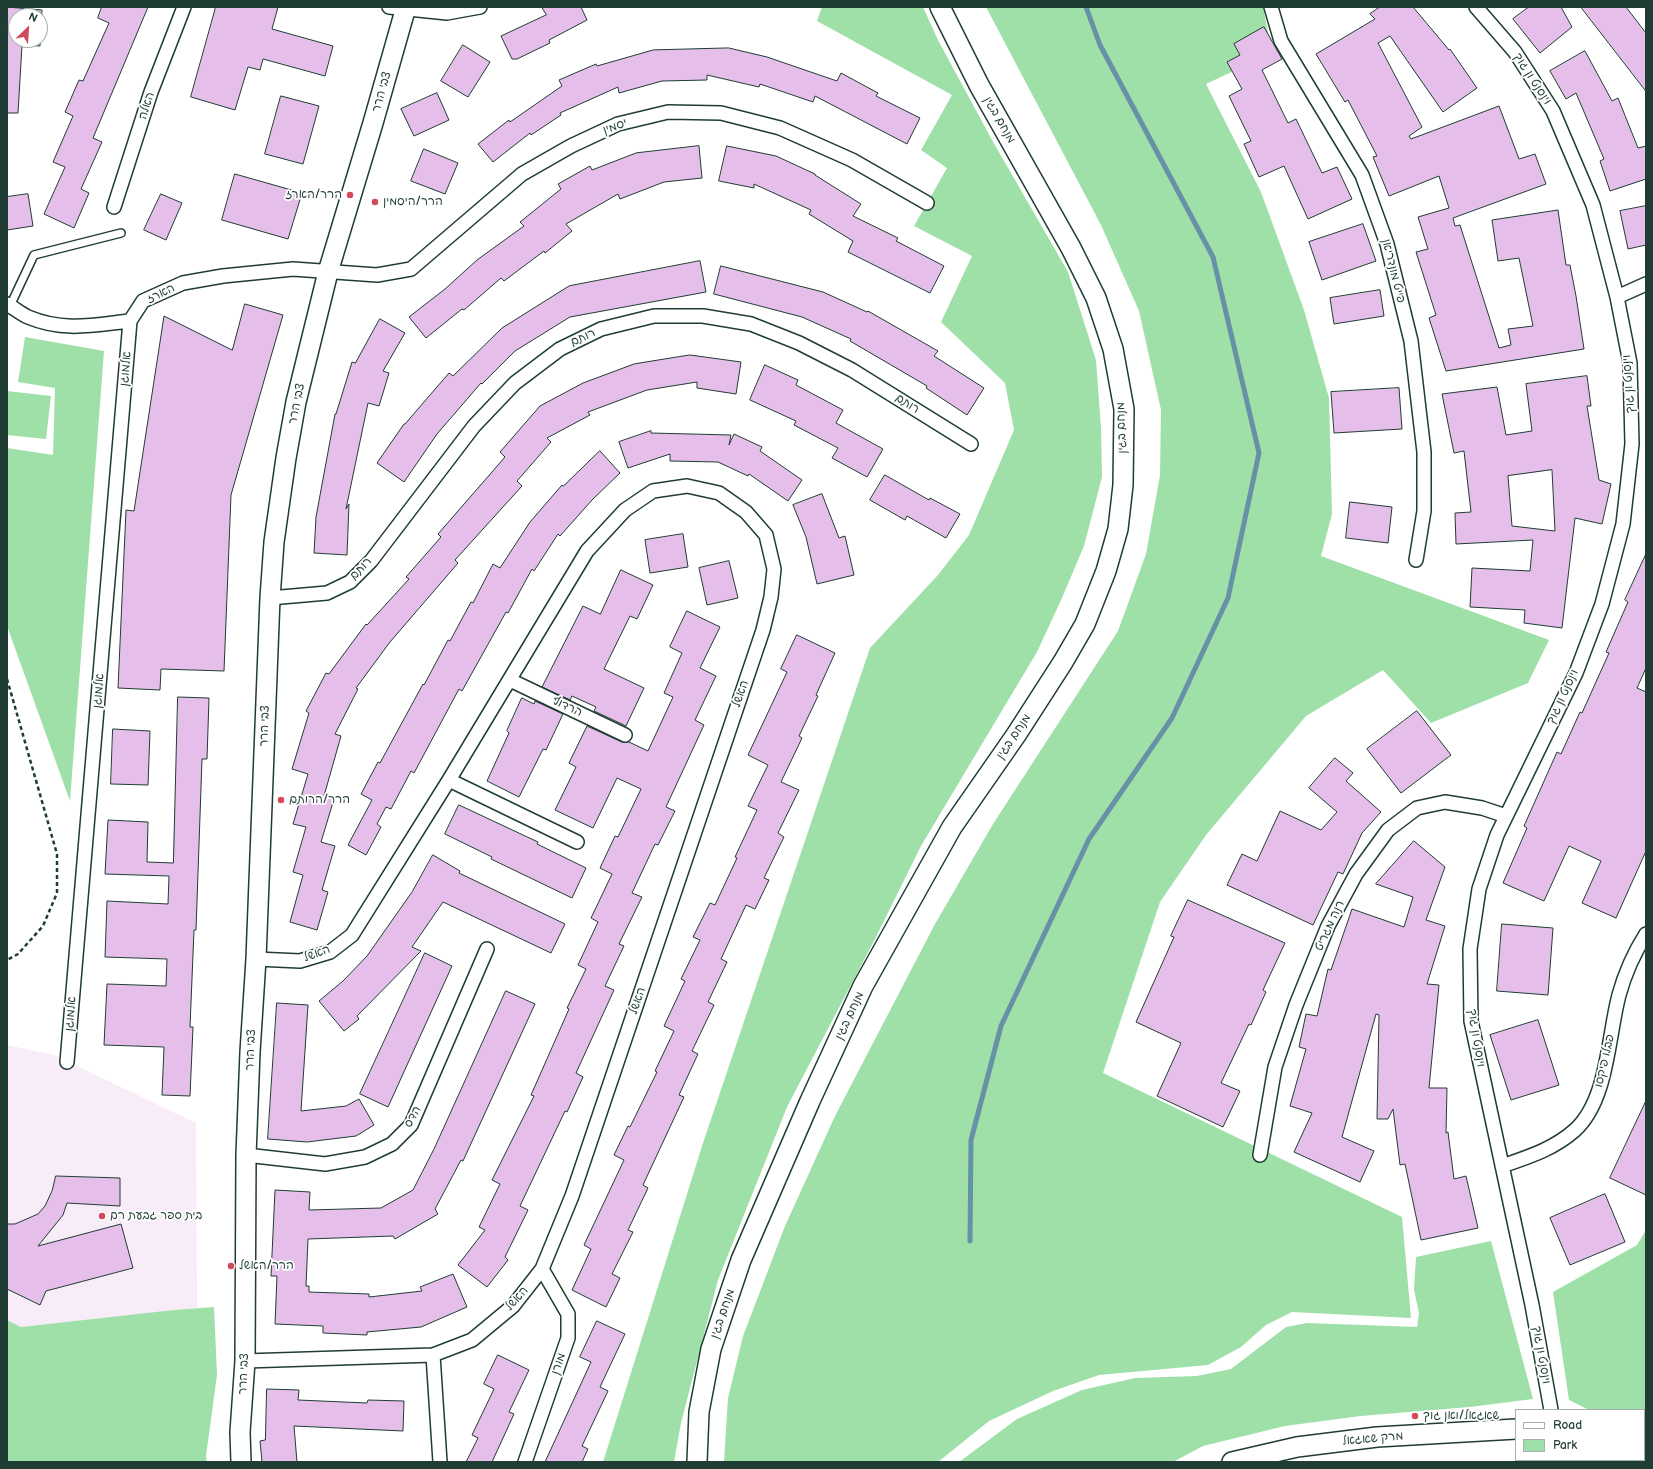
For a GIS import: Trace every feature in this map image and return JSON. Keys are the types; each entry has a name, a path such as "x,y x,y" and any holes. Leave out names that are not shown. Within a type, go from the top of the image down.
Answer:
{"street":[{"name":"האלה","path":"114,207 151,92 184,7"},
{"path":"400,8 447,14 480,7"},
{"name":"מנחם בגין","path":"697,1462 699,1412 711,1349 741,1260 810,1101 863,986 952,827 1016,735 1063,662 1085,624 1106,571 1118,529 1123,485 1124,409 1113,348 1096,298 1071,248 979,85 940,7"},
{"name":"פייט מונדריאן","path":"1271,7 1281,42 1362,175 1387,244 1411,341 1424,452 1424,511 1416,560"},
{"name":"צבי הרר","path":"241,1462 240,1432 245,1360 246,1155 250,1052 256,959 270,598 274,542 296,402 328,272 373,124 400,8"},
{"name":"וינסנט ון גוך","path":"1483,10 1515,52 1553,111 1593,206 1617,297 1630,363 1632,444 1622,524 1602,604 1576,673 1497,835 1479,889 1470,949 1471,1021 1532,1305 1551,1409"},
{"name":"יסמין","path":"328,272 377,274 412,269 522,174 571,146 618,124 668,112 721,113 780,128 852,160 927,203"},
{"name":"הארז","path":"130,321 143,301 183,283 223,276 293,268 328,272"},
{"path":"1617,297 1646,284"},
{"path":"9,305 27,317 53,325 74,327 130,321"},
{"name":"רותם","path":"270,598 326,593 350,582 371,560 474,426 515,383 560,349 601,329 654,316 703,316 751,324 792,341 852,370 971,444"},
{"name":"אלמוגן","path":"67,1062 130,321"},
{"name":"האשל","path":"245,1360 433,1355 472,1340 513,1306 542,1269 572,1196 763,630 771,597 774,569 766,535 746,512 719,493 687,486 653,491 625,510 587,551 449,780 352,934 330,952 300,961 256,959"},
{"name":"הרדוף","path":"510,680 625,734"},
{"path":"449,780 577,842"},
{"name":"רנה מגריט","path":"1260,1155 1275,1067 1296,1005 1328,926 1356,874 1388,830 1417,808 1445,802 1482,808 1506,816"},
{"name":"פבלו פיקסו","path":"1502,1166 1548,1149 1576,1129 1586,1117 1603,1078 1619,996 1626,972 1634,953 1646,934"},
{"name":"הדס","path":"246,1155 325,1164 364,1157 392,1144 411,1125 487,948"},
{"name":"מורן","path":"525,1462 568,1338 568,1314 542,1269"},
{"path":"433,1355 440,1462"},
{"name":"מרק שאגאל","path":"1232,1462 1297,1447 1370,1438 1515,1429"}],"lane":[{"path":"9,305 34,255 121,233"}],"path":[{"path":"7,679 57,854 57,893 43,926 18,954 7,960"}],"shaded area":[{"name":"בית ספר גבעת רם","path":"7,1045 54,1055 196,1123 197,1308 21,1327 7,1320"}],"green space":[{"path":"822,7 923,7 938,40 992,140 1068,272 1096,360 1101,428 1102,477 1084,546 1037,652 921,846 876,937 787,1107 718,1280 681,1423 674,1462 603,1462 703,1143 870,648 938,575 969,535 1014,430 1005,383 941,322 972,256 914,226 947,168 921,150 952,95 817,21"},
{"path":"986,7 1263,7 1272,53 1206,84 1261,192 1304,310 1329,398 1332,514 1321,556 1549,640 1528,683 1431,723 1383,670 1306,716 1206,835 1160,902 1103,1073 1402,1217 1411,1318 1292,1312 1266,1325 1241,1347 1208,1365 1099,1375 1053,1391 989,1421 938,1462 724,1462 728,1398 743,1336 785,1226 835,1116 935,924 993,824 1118,631 1146,554 1160,475 1161,410 1139,311 1101,225"},
{"path":"25,337 104,351 70,801 7,626 7,448 53,455 55,388 18,382"},
{"path":"7,391 51,396 46,439 7,435"},
{"path":"1646,1230 1646,1410 1587,1409 1569,1400 1553,1292 1637,1245"},
{"path":"1491,1241 1533,1399 1470,1407 1361,1416 1285,1426 1203,1446 1173,1462 959,1462 1017,1419 1082,1390 1135,1378 1197,1376 1231,1369 1286,1327 1307,1323 1417,1327 1419,1313 1414,1290 1416,1257"},
{"path":"214,1307 217,1375 206,1456 207,1462 7,1462 7,1320 21,1327"}],"building":[{"path":"7,7 19,8 8,8 8,48 22,48 18,113 7,113"},
{"path":"102,7 148,7 93,138 102,142 81,189 89,193 74,228 44,214 65,167 53,162 73,116 65,112 79,80 83,81 109,23 98,18"},
{"path":"216,7 278,7 272,29 333,46 325,76 263,59 260,70 248,67 235,110 191,97"},
{"path":"542,7 581,7 587,20 549,40 550,43 517,59 512,59 501,36 546,15"},
{"path":"1380,7 1413,7 1449,50 1450,49 1477,88 1443,112 1390,36 1378,43 1422,127 1409,136 1411,139 1499,106 1519,159 1535,154 1546,184 1453,218 1455,226 1460,225 1499,348 1511,345 1508,329 1533,326 1519,258 1498,261 1492,220 1558,210 1566,265 1570,265 1584,349 1446,371 1429,318 1436,315 1416,252 1428,249 1418,217 1449,208 1439,176 1389,196 1373,157 1377,156 1348,100 1345,102 1316,54 1375,19 1370,14"},
{"path":"1529,7 1561,7 1572,27 1540,53 1513,19"},
{"path":"1581,7 1626,7 1646,33 1646,91"},
{"path":"1264,27 1282,59 1262,70 1288,123 1296,119 1322,173 1337,167 1352,199 1308,219 1284,166 1259,177 1244,144 1251,141 1229,96 1242,89 1227,62 1240,55 1234,44"},
{"path":"463,45 490,62 468,97 441,81"},
{"path":"729,48 767,57 837,81 841,73 878,93 876,96 920,118 907,144 815,96 813,102 760,84 759,87 707,75 707,80 662,81 619,93 618,87 560,113 561,115 531,135 530,133 493,162 478,144 509,120 510,122 562,86 559,80 596,64 597,66 653,50"},
{"path":"1585,51 1612,101 1618,98 1638,148 1646,146 1646,179 1610,191 1600,161 1604,159 1576,93 1566,99 1550,71"},
{"path":"437,93 449,120 414,136 401,109"},
{"path":"281,96 319,106 303,164 265,154"},
{"path":"699,146 702,178 664,182 620,199 618,194 566,224 572,231 545,253 544,251 504,281 501,278 464,310 462,309 426,338 409,317 445,289 477,260 524,226 520,222 561,189 558,184 590,166 592,170 636,153"},
{"path":"727,146 776,156 815,174 861,204 853,216 898,238 896,241 944,266 930,293 848,252 853,241 809,214 811,210 754,184 754,188 719,181"},
{"path":"424,149 458,163 445,194 411,181"},
{"path":"235,174 302,193 288,239 222,220"},
{"path":"28,194 33,226 7,230 7,197"},
{"path":"161,194 182,203 166,240 144,230"},
{"path":"1646,206 1646,245 1628,249 1620,211"},
{"path":"1363,224 1376,261 1322,280 1309,242"},
{"path":"700,261 706,292 570,317 515,351 482,384 481,383 437,434 404,482 377,463 404,424 449,373 453,376 502,328 569,286"},
{"path":"721,266 823,292 867,312 868,311 938,351 934,356 984,388 967,415 926,388 927,386 850,341 851,339 802,317 714,294"},
{"path":"1380,290 1384,316 1334,324 1330,298"},
{"path":"245,304 283,315 231,495 224,671 161,669 160,690 118,688 126,510 134,511 164,316 232,350"},
{"path":"380,319 405,333 383,371 389,373 379,406 368,403 346,509 349,504 347,555 314,553 316,517 335,414 352,362 355,363"},
{"path":"690,355 741,362 736,394 697,388 697,382 647,390 588,412 590,415 547,438 551,442 517,481 522,486 455,560 458,563 390,642 356,688 358,689 335,734 341,736 324,796 334,799 321,842 335,846 322,890 328,892 317,930 290,922 303,875 293,872 306,827 293,824 308,774 292,769 309,713 306,711 326,673 329,674 366,624 367,625 409,579 406,577 441,537 438,534 505,457 500,452 540,406 583,383 634,364"},
{"path":"765,365 798,380 796,385 843,410 836,423 883,449 867,477 832,458 838,448 794,425 796,421 750,400"},
{"path":"1587,376 1591,406 1587,406 1599,480 1611,484 1602,524 1575,518 1562,628 1524,623 1525,610 1470,607 1472,568 1530,571 1533,540 1456,544 1455,513 1471,512 1464,451 1454,453 1442,394 1497,387 1506,435 1532,431 1526,384","holes":["1552,470 1555,531 1512,526 1508,476"]},
{"path":"1399,388 1402,429 1334,433 1331,392"},
{"path":"651,431 651,433 731,435 729,445 734,434 762,447 760,451 802,480 788,501 749,474 748,476 718,462 670,461 670,454 628,468 619,442"},
{"path":"600,451 620,473 592,500 560,536 558,534 534,571 532,569 462,691 459,689 414,773 411,771 391,809 386,807 377,824 381,827 366,855 348,845 372,800 361,794 378,762 380,763 448,640 450,641 471,602 473,603 493,564 500,568 530,522 562,485 563,486"},
{"path":"885,475 929,500 930,498 960,514 946,538 907,516 905,520 870,500"},
{"path":"822,494 839,538 845,536 854,575 817,584 806,537 793,505"},
{"path":"1350,502 1392,507 1388,543 1346,538"},
{"path":"683,534 688,567 650,573 645,540"},
{"path":"1646,554 1646,668 1637,688 1646,692 1646,851 1616,918 1582,903 1601,861 1569,846 1544,901 1503,883 1527,828 1524,826 1557,752 1561,754 1580,712 1582,713 1609,653 1606,652 1628,602 1625,600"},
{"path":"729,561 738,598 707,605 699,568"},
{"path":"621,570 653,585 637,619 630,616 604,669 644,688 626,726 594,711 596,707 572,696 570,700 542,687 583,606 600,614"},
{"path":"687,611 720,627 700,668 716,676 695,720 704,725 666,807 675,811 658,845 655,844 632,893 642,897 619,944 624,946 605,986 614,990 576,1073 583,1077 567,1112 565,1111 520,1206 528,1210 505,1257 508,1260 487,1287 458,1265 485,1230 479,1227 500,1184 492,1180 534,1096 531,1095 569,1009 567,1008 586,969 578,965 598,922 591,918 612,874 600,868 615,836 618,837 641,789 617,778 593,828 555,810 576,767 569,763 587,726 622,742 629,742 648,751 673,697 664,693 682,653 670,647"},
{"path":"797,635 835,653 816,695 818,696 799,736 802,738 781,782 799,790 778,833 784,837 764,878 769,880 755,909 746,905 721,959 727,962 708,1002 714,1005 692,1051 698,1054 679,1095 684,1097 643,1185 648,1188 628,1230 633,1232 612,1274 620,1278 606,1307 572,1290 591,1249 584,1245 624,1160 614,1155 628,1126 630,1127 657,1072 655,1071 674,1031 664,1026 685,981 681,979 700,940 693,937 710,903 715,905 757,810 748,806 768,765 748,755 787,672 781,669"},
{"path":"178,697 209,698 207,759 202,759 196,930 194,930 190,1027 193,1027 190,1096 162,1095 164,1047 104,1045 107,984 166,986 167,959 105,957 107,901 168,904 169,876 105,874 108,820 148,822 147,862 173,863"},
{"path":"522,698 534,704 535,701 563,714 546,750 543,749 519,797 487,781 509,733 507,731"},
{"path":"1417,711 1451,755 1401,793 1367,749"},
{"path":"113,729 150,731 148,785 111,784"},
{"path":"1335,758 1353,773 1346,781 1381,812 1362,833 1343,874 1338,872 1313,925 1227,885 1242,854 1257,861 1280,811 1321,830 1337,812 1309,788"},
{"path":"459,805 538,842 537,844 586,868 572,898 491,859 492,857 445,834"},
{"path":"1414,841 1445,867 1426,920 1445,926 1427,984 1439,985 1429,1088 1447,1088 1446,1133 1448,1132 1454,1179 1466,1176 1478,1228 1421,1240 1405,1164 1400,1165 1393,1109 1388,1119 1377,1119 1379,1015 1376,1014 1342,1137 1374,1151 1360,1182 1294,1152 1312,1113 1290,1106 1306,1049 1299,1047 1306,1014 1317,1016 1328,969 1331,970 1352,909 1404,927 1413,897 1376,884"},
{"path":"433,855 460,871 459,873 565,924 551,953 443,902 412,947 421,951 357,1016 359,1019 344,1031 319,1001 343,981 367,956 412,892"},
{"path":"1188,900 1285,943 1263,990 1266,992 1251,1025 1249,1024 1221,1083 1240,1091 1223,1127 1157,1096 1181,1043 1136,1022 1174,937 1171,936"},
{"path":"1502,924 1553,928 1548,995 1497,991"},
{"path":"425,953 452,966 388,1107 360,1094"},
{"path":"506,991 535,1004 463,1161 461,1160 435,1209 438,1214 395,1239 393,1236 308,1239 306,1286 309,1286 309,1292 369,1294 369,1297 422,1291 420,1287 453,1274 467,1307 421,1327 367,1332 367,1335 323,1333 323,1326 275,1324 277,1276 271,1276 275,1190 310,1192 309,1210 381,1208 413,1190 434,1149"},
{"path":"277,1003 308,1005 301,1111 346,1106 359,1099 374,1125 356,1136 307,1142 268,1139"},
{"path":"1538,1020 1559,1085 1511,1100 1490,1035"},
{"path":"1646,1101 1646,1195 1610,1178"},
{"path":"56,1176 120,1178 120,1206 67,1203 63,1215 38,1246 121,1224 133,1268 46,1291 40,1305 7,1289 7,1224 15,1224 38,1214 45,1206 52,1191"},
{"path":"1605,1194 1625,1242 1570,1265 1550,1218"},
{"path":"597,1321 625,1334 600,1387 608,1391 582,1446 588,1449 582,1462 545,1462 591,1362 580,1357"},
{"path":"498,1355 529,1370 509,1412 514,1414 492,1462 466,1462 478,1438 472,1435 494,1389 484,1384"},
{"path":"267,1389 299,1390 298,1400 367,1403 368,1400 404,1401 403,1431 294,1426 297,1462 262,1462 260,1441 265,1440"}],"waterway":[{"path":"970,1241 971,1140 1001,1026 1089,839 1172,718 1228,598 1259,453 1213,257 1100,45 1086,7"}],"place":[{"name":"הרר/הארז","path":"350,195"},
{"name":"הרר/היסמין","path":"375,202"},
{"name":"הרר/הרותם","path":"281,800"},
{"name":"בית ספר גבעת רם","path":"102,1216"},
{"name":"הרר/האשל","path":"231,1266"},
{"name":"שאגאל/ואן גוך","path":"1415,1416"}]}
